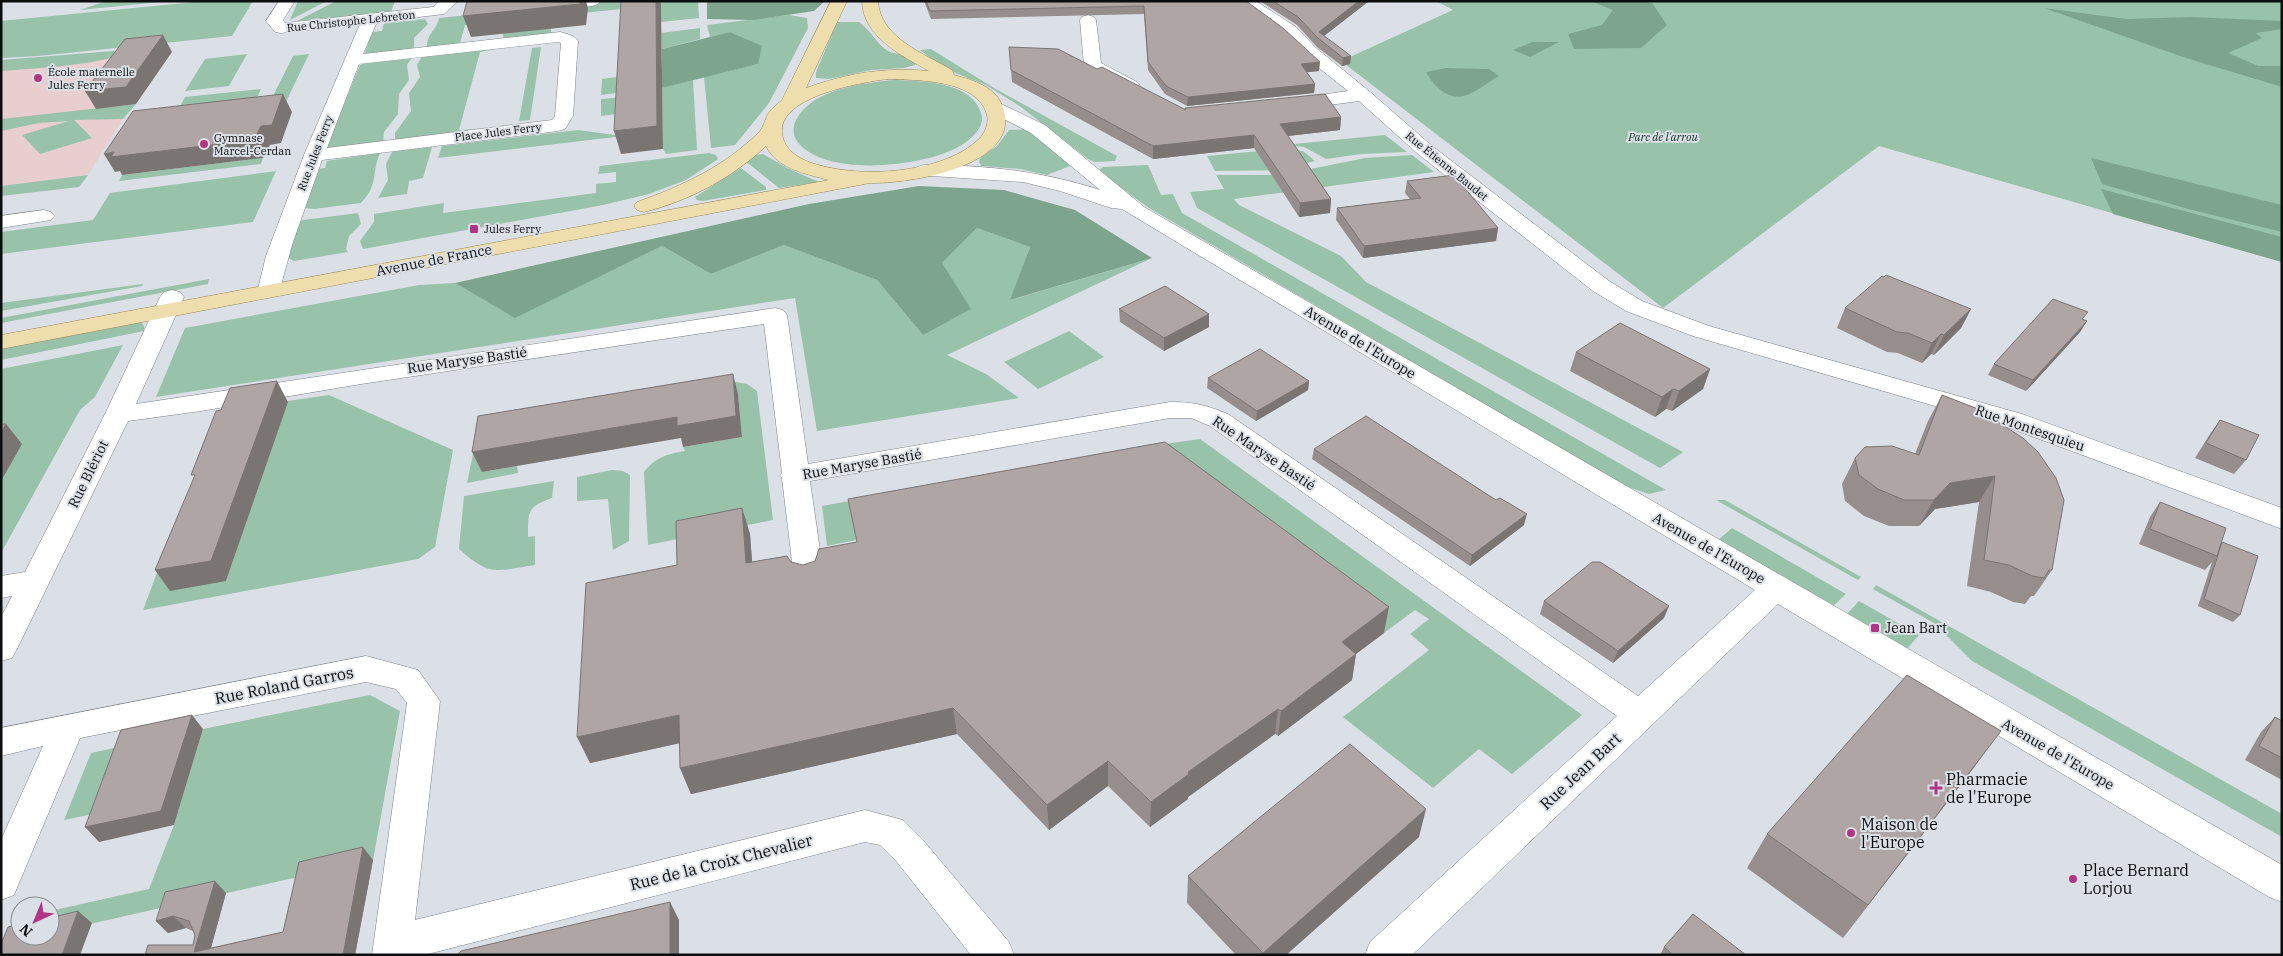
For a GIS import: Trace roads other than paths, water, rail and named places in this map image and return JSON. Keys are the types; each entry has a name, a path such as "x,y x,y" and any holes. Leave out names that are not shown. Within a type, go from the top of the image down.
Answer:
{"main road":[{"path":"790,103 839,1"},
{"path":"770,132 776,150 796,164 828,174 867,178 896,176 924,171 960,159 985,143 998,125 997,108 982,92 957,81 889,37 875,24 871,14 870,1"},
{"path":"790,103 816,89 850,79 887,74 924,75 957,81"},
{"name":"Avenue de France","path":"270,284 638,208 684,194 712,179 754,149 770,132 776,117 790,103"},
{"name":"Avenue de France","path":"1,329 169,303 756,200 867,178"},
{"name":"Avenue de France","path":"1,342 169,303"}],"street":[{"name":"Rue Christophe Lebreton","path":"287,1 274,21 282,28 370,20 422,8 449,9"},
{"path":"535,7 592,1"},
{"name":"Rue Étienne Baudet","path":"1245,1 1290,31 1310,52 1363,95 1425,150 1601,286 1634,306 1659,316"},
{"name":"Rue Jules Ferry","path":"270,284 314,156 346,73 370,20"},
{"path":"1088,20 1093,65 1150,96"},
{"name":"Place Jules Ferry","path":"314,156 558,124 564,116 570,41 560,37 352,60"},
{"path":"1273,106 1363,95"},
{"name":"Avenue de l'Europe","path":"997,108 1038,129 1137,211 2282,886"},
{"name":"Avenue de l'Europe","path":"924,171 967,171 1036,179 1089,193 1137,211"},
{"path":"1,222 44,216"},
{"name":"Rue Blériot","path":"1,650 118,414 169,303"},
{"name":"Rue Maryse Bastié","path":"118,414 201,403 360,376 775,315 794,475 809,578"},
{"name":"Rue Montesquieu","path":"1659,316 1701,331 2013,420 2282,519"},
{"name":"Rue Maryse Bastié","path":"794,475 1170,410 1195,410 1219,420 1640,715"},
{"path":"1,587 35,581"},
{"name":"Rue Jean Bart","path":"1384,955 1776,588"},
{"name":"Rue Roland Garros","path":"1,742 68,727 366,669 407,679 424,701 393,949"},
{"path":"1,883 68,727"},
{"name":"Rue de la Croix Chevalier","path":"393,949 865,826 890,831 910,850 995,955"}],"place":[{"name":"École maternelle Jules Ferry","path":"38,78"},
{"name":"Gymnase Marcel-Cerdan","path":"204,144"},
{"name":"Jules Ferry","path":"474,229"},
{"name":"Jean Bart","path":"1875,628"},
{"name":"Pharmacie de l'Europe","path":"1936,788"},
{"name":"Maison de l'Europe","path":"1851,833"},
{"name":"Place Bernard Lorjou","path":"2073,879"}],"park label":[{"name":"Parc de l'arrou","path":"1663,137"}]}
